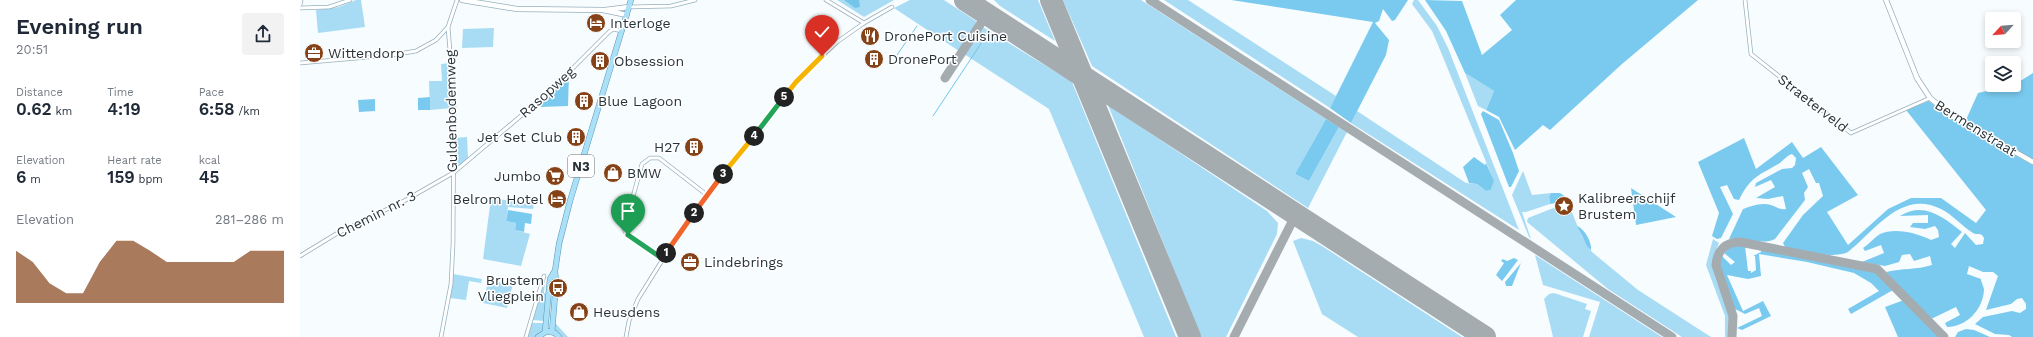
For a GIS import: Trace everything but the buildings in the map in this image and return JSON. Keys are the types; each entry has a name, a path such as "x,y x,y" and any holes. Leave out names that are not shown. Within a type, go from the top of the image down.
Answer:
{"main road":[{"name":"N3","path":"552,332 556,283 555,271 559,244 570,201 631,0"},
{"name":"N3","path":"545,332 550,279 555,271"},
{"path":"538,337 545,332 552,332 559,337"}],"street":[{"path":"300,4 302,0"},
{"path":"300,8 329,7 350,0"},
{"path":"300,63 405,53 427,46 442,35 448,28 457,0"},
{"path":"462,0 528,9 603,10 629,7 670,6 695,0"},
{"path":"826,0 864,23"},
{"name":"Straeterveld","path":"1745,0 1751,54 1851,133 1930,98"},
{"name":"Bermenstraat","path":"1886,0 1918,78 1930,98 1952,116 2033,162"},
{"path":"626,337 629,321 638,299 663,259 707,195 796,82 837,42 864,23 892,7"},
{"path":"603,10 627,15"},
{"name":"Guldenbodemweg","path":"441,337 452,272 454,100 448,28"},
{"name":"Rasopweg","path":"453,173 548,93 609,32 613,29 622,31"},
{"path":"663,259 628,235 624,229 642,164 650,158 658,158 707,195"},
{"name":"Chemin nr. 3","path":"300,256 336,234 399,204 453,173"},
{"path":"526,337 544,276"}],"shaded area":[{"path":"356,0 361,0 365,27 318,33 316,10 339,7"},
{"path":"837,0 894,0 864,17"},
{"path":"844,0 859,0 860,7 855,8"},
{"path":"910,0 944,0 976,21 977,24 959,51 894,8"},
{"path":"994,0 1038,0 1055,41 1000,6"},
{"path":"1063,0 1141,0 1326,119 1295,174 1309,181 1339,127 1347,132 1308,208 1092,66"},
{"path":"1164,0 1188,0 1336,96 1330,108"},
{"path":"1231,0 1408,0 1395,20 1392,21 1383,9 1379,21 1375,23 1389,40 1386,55 1351,123 1330,108 1373,22"},
{"path":"1414,0 1418,0 1437,26 1448,48 1519,230 1351,123 1357,111 1466,183 1477,184 1486,191 1491,190 1493,182 1491,174 1432,31 1412,4"},
{"path":"1425,0 1462,1 1482,55 1512,30 1500,15 1516,0 1698,0 1622,64 1550,130 1543,125 1515,150 1499,117 1486,110 1494,91 1465,73 1446,31"},
{"path":"983,27 1072,82 1176,337 1144,337 1049,109 964,54"},
{"path":"494,28 493,47 462,48 463,29"},
{"path":"450,63 452,108 430,110 429,81 442,81 441,64"},
{"path":"1465,73 1494,91 1486,110 1478,106"},
{"path":"2033,73 2033,160 1965,122 1978,93 1985,91 2021,92 2021,81"},
{"path":"569,75 568,106 540,107 540,101"},
{"path":"430,97 430,110 418,110 418,98"},
{"path":"375,99 375,111 359,112 358,100"},
{"path":"1929,101 1945,114 2033,165 2033,337 2012,337 2009,335 1995,334 1975,324 1983,317 2012,311 2020,313 2026,309 2026,304 2022,298 2017,299 2011,304 1986,310 1998,276 1993,272 1983,272 1969,266 1967,274 1981,279 1984,290 1983,297 1977,310 1967,321 1947,327 1945,323 1960,315 1956,307 1931,319 1886,272 1932,265 1930,256 1914,261 1910,254 1902,255 1899,262 1885,266 1862,262 1884,253 1881,245 1865,251 1863,248 1880,234 1886,232 1906,232 1920,235 1931,240 1939,237 1938,230 1935,226 1925,229 1910,227 1913,223 1928,223 1928,215 1900,216 1917,210 1940,216 1962,232 1951,244 1955,248 1965,233 1976,245 1983,244 1984,238 1982,235 1973,233 1950,214 1927,204 1914,204 1902,208 1890,215 1879,223 1848,252 1825,255 1785,247 1783,243 1803,215 1823,196 1819,183 1816,183 1809,169 1802,173 1808,187 1804,193 1805,200 1775,239 1764,242 1735,238 1729,239 1743,209 1764,204 1780,209 1786,209 1783,196 1768,199 1756,198 1775,187 1771,180 1755,187 1756,183 1782,169 1792,168 1795,165 1796,158 1792,154 1751,181 1739,200 1734,199 1727,185 1720,187 1733,214 1721,238 1717,239 1712,236 1719,213 1698,162 1744,138 1756,169 1792,142 1803,158 1821,147 1858,195 1827,212 1848,245 1888,209 1911,198 1941,198 1976,223 1986,210 1906,110"},
{"path":"1108,105 1267,211 1278,223 1277,234 1226,337 1201,337"},
{"path":"1483,111 1499,120 1513,153 1519,171 1511,187 1509,187 1481,114"},
{"path":"1326,119 1339,127 1309,181 1295,174"},
{"path":"467,137 468,159 454,170 454,138"},
{"path":"1474,157 1485,165 1486,163 1494,181 1491,190 1486,191 1477,184 1469,183 1463,167"},
{"path":"1523,171 1532,195 1551,193 1549,196 1550,204 1522,212 1531,239 1512,195"},
{"path":"1631,188 1676,217 1636,225"},
{"path":"1551,193 1560,193 1566,197 1562,202 1550,204 1549,196"},
{"path":"491,198 534,204 533,209 508,207 506,221 516,223 515,230 530,234 521,266 483,259"},
{"path":"1556,207 1556,210 1571,210 1582,237 1592,252 1638,290 1711,337 1682,337 1608,289 1527,222 1528,218"},
{"path":"508,210 532,214 531,224 525,223 524,232 515,230 516,223 506,221"},
{"path":"1577,226 1583,230 1587,236 1591,250 1587,246"},
{"path":"1301,238 1313,241 1322,246 1462,337 1358,337 1322,314 1293,241"},
{"path":"1713,239 1719,243 1715,255 1714,265 1717,282 1730,318 1728,337 1725,337 1725,316 1706,265"},
{"path":"1733,245 1745,246 1748,271 1751,271 1751,273 1756,270 1755,256 1753,256 1761,252 1761,249 1870,270 1878,274 1893,290 1851,314 1848,309 1879,291 1871,283 1854,273 1807,262 1759,254 1761,276 1748,279 1727,275 1743,311 1763,301 1771,316 1742,330 1737,328 1762,316 1759,308 1745,314 1735,309 1720,274 1719,266 1722,256 1731,265 1735,262 1724,253"},
{"path":"1535,255 1662,337 1589,337 1600,302 1543,285"},
{"path":"1514,258 1518,260 1502,281 1496,275 1504,263 1501,261 1503,259 1507,261"},
{"path":"1521,263 1512,286 1506,286 1505,282"},
{"path":"453,274 482,279 481,283 469,281 466,300 450,298"},
{"path":"490,281 513,284 507,308 483,303 487,286 489,286"},
{"path":"545,284 544,293 547,294 544,321 533,320 542,289"},
{"path":"1554,293 1587,304 1585,309 1591,311 1583,337 1553,337 1544,299 1549,294"},
{"path":"1904,300 1940,337 1898,337 1885,307"},
{"path":"531,323 544,323 543,330 536,337 527,337"},
{"path":"555,324 568,337 561,337 555,330"},
{"path":"1966,329 1974,330 1990,337 1955,337 1958,332"}],"waterway":[{"path":"897,55 917,26"},
{"path":"933,116 986,36"}],"taxiway":[{"path":"1150,0 1672,337"},
{"path":"945,78 987,14"},
{"path":"1234,337 1296,214"},
{"path":"1732,337 1733,316 1716,265 1718,256 1723,248 1735,242 1877,269 1944,337"}],"runway":[{"path":"965,0 1485,337"},
{"path":"1051,0 1190,337"}],"place":[{"name":"Interloge","path":"596,23"},
{"name":"DronePort Cuisine","path":"870,36"},
{"name":"Wittendorp","path":"314,53"},
{"name":"DronePort","path":"874,59"},
{"name":"Obsession","path":"600,61"},
{"name":"Blue Lagoon","path":"584,101"},
{"name":"Jet Set Club","path":"576,137"},
{"name":"H27","path":"694,147"},
{"name":"BMW","path":"613,173"},
{"name":"Jumbo","path":"555,176"},
{"name":"Belrom Hotel","path":"557,199"},
{"name":"Kalibreerschijf Brustem","path":"1564,206"},
{"name":"Lindebrings","path":"690,262"},
{"name":"Brustem Vliegplein","path":"558,288"},
{"name":"Heusdens","path":"579,312"}],"route":[{"path":"628,235 663,259 707,195 796,82 822,56"}]}
